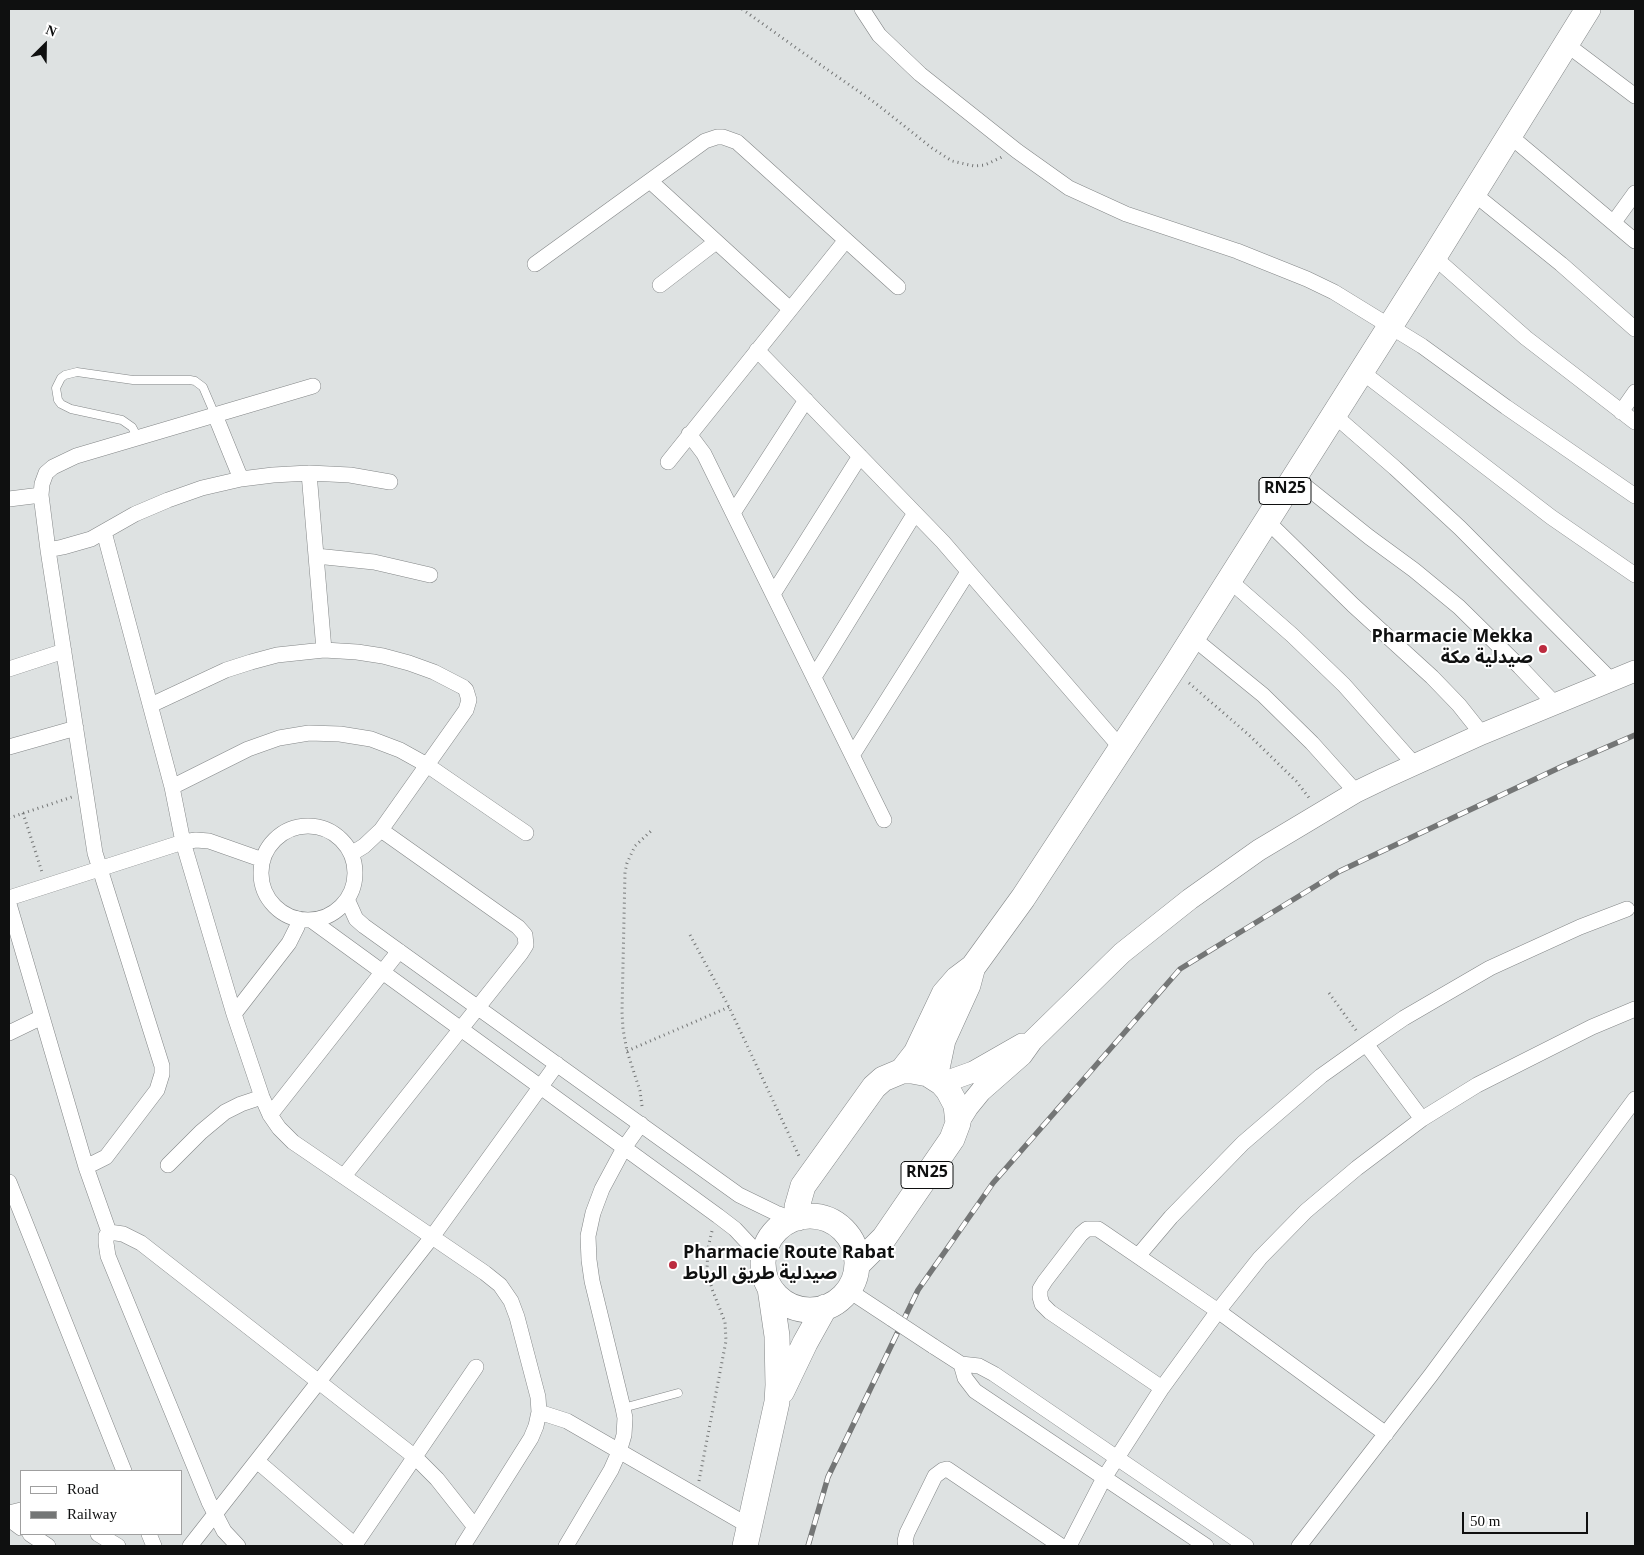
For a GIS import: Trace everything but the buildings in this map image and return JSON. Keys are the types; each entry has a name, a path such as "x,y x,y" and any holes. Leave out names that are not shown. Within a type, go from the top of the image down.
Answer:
{"main road":[{"name":"RN25","path":"939,1081 943,1040 968,985 973,968 1039,875 1193,638 1362,372 1588,9"},
{"path":"958,1122 974,1098 1022,1055 1032,1041 1094,979 1145,934 1226,872 1259,850 1356,792 1414,764 1635,671"},
{"name":"RN25","path":"795,1218 799,1196 809,1178 874,1087 883,1079 902,1072 916,1053 944,994 957,979 973,968"},
{"path":"939,1081 968,1075 1016,1046 1032,1041"},
{"path":"902,1072 919,1072 939,1081 953,1097 958,1114 958,1122"},
{"name":"RN25","path":"848,1290 855,1276 857,1264 876,1247 890,1229 952,1139 958,1122"},
{"path":"747,1536 777,1402 777,1336 770,1288 764,1271 763,1262 766,1246 774,1233 786,1222 806,1216 824,1218 839,1226 845,1232 854,1247 857,1264"},
{"path":"770,1288 785,1303 805,1310 825,1307 837,1301 848,1290"},
{"path":"777,1402 801,1351 825,1307"}],"street":[{"path":"862,9 878,35 920,74 1017,151 1069,188 1126,214 1237,251 1334,292 1422,346 1506,407 1635,496"},
{"path":"1566,44 1635,96"},
{"path":"1510,136 1635,241"},
{"path":"536,264 706,141 717,137 737,142 898,287"},
{"path":"650,181 790,309"},
{"path":"1473,193 1561,264 1635,330"},
{"path":"1614,222 1635,194"},
{"path":"668,462 846,240"},
{"path":"660,285 716,242"},
{"path":"1434,257 1526,338 1635,422"},
{"path":"757,350 915,513 1122,748"},
{"path":"1362,372 1551,517 1635,575"},
{"path":"86,1168 99,1162 111,1152 157,1090 162,1074 162,1066 99,868 85,793 48,550 41,495 42,484 46,473 53,467 76,456 313,386"},
{"path":"1621,412 1635,392"},
{"path":"733,513 806,400"},
{"path":"216,415 241,479"},
{"path":"1334,415 1460,528 1612,680"},
{"path":"689,434 704,454 884,820"},
{"path":"773,594 860,456"},
{"path":"309,473 324,650"},
{"path":"48,550 77,544 104,532 135,514 168,500 202,488 241,479 309,473 350,475 390,482"},
{"path":"1294,477 1414,570 1459,608 1555,704"},
{"path":"9,499 41,495"},
{"path":"814,677 915,513"},
{"path":"1267,521 1432,677 1459,705 1482,734"},
{"path":"104,532 172,787 183,842 234,1014 270,1115 279,1128 293,1142 500,1285 511,1301 517,1316 538,1397 539,1412 536,1426 531,1438 463,1546"},
{"path":"316,556 374,562 430,575"},
{"path":"853,754 968,572"},
{"path":"1229,580 1292,634 1344,685 1414,764"},
{"path":"1193,638 1263,695 1312,743 1356,792"},
{"path":"151,705 226,670 251,662 277,655 324,650 383,656 434,672 463,687 468,695 468,705 381,830 368,843 351,854"},
{"path":"9,669 64,651"},
{"path":"9,748 76,728"},
{"path":"172,787 248,749 279,738 309,733 340,734 371,739 400,750 427,765 526,833"},
{"path":"234,1014 289,943 297,927 305,920 332,914 340,908 353,889 355,865 351,854 343,842 332,833 319,827 305,826 291,829 278,837 269,847 263,860 261,873 263,886 268,897 281,911 305,920 384,973 460,1028 718,1216 740,1234 763,1262"},
{"path":"344,1176 524,949 526,940 523,931 381,830"},
{"path":"9,898 99,868 183,842 196,840 209,841 263,860"},
{"path":"347,899 356,918 399,951 739,1194 776,1213 795,1218"},
{"path":"9,904 15,949 42,1017 86,1168 109,1232"},
{"path":"1138,1256 1183,1204 1243,1143 1321,1076 1366,1044 1404,1018 1490,968 1562,934 1627,909"},
{"path":"270,1115 384,973 399,951"},
{"path":"1069,1546 1104,1478 1162,1388 1260,1258 1306,1211 1357,1168 1422,1119 1486,1080 1592,1027 1635,1009"},
{"path":"9,1033 42,1017"},
{"path":"1366,1044 1422,1119"},
{"path":"190,1546 432,1237 557,1064"},
{"path":"168,1165 201,1132 225,1112 262,1097"},
{"path":"1299,1546 1386,1434 1635,1099"},
{"path":"566,1546 611,1470 624,1435 623,1408 592,1281 588,1236 593,1213 602,1189 624,1148 641,1124"},
{"path":"9,1182 124,1470"},
{"path":"1162,1388 1050,1312 1042,1304 1040,1289 1086,1230 1098,1229 1138,1256 1386,1434"},
{"path":"109,1232 123,1234 141,1243 415,1457 437,1479 475,1527"},
{"path":"109,1232 106,1236 108,1256 215,1515 224,1531 238,1546"},
{"path":"848,1290 961,1364 986,1369 1246,1546"},
{"path":"961,1364 965,1378 975,1391 1206,1546"},
{"path":"257,1461 355,1546 476,1367"},
{"path":"539,1412 567,1421 696,1496 747,1536"},
{"path":"906,1546 907,1532 935,1476 942,1470 947,1469 1062,1546"},
{"path":"9,1519 20,1527"},
{"path":"32,1535 48,1546"},
{"path":"100,1535 118,1546"}],"lane":[{"path":"138,438 132,427 122,420 71,409 61,404 58,400 56,388 61,378 65,374 77,372 133,380 190,380 200,383 206,390 216,415"},
{"path":"623,1408 678,1393"}],"path":[{"path":"742,9 874,102 932,148 952,161 974,166 985,165 1017,151"},
{"path":"1173,669 1249,735 1296,781 1320,813"},
{"path":"9,818 85,793"},
{"path":"23,813 47,885"},
{"path":"641,1124 642,1104 640,1091 627,1051 622,1012 625,872 635,846 652,830"},
{"path":"690,935 728,1007 809,1178"},
{"path":"1329,992 1366,1044"},
{"path":"627,1051 728,1007"},
{"path":"696,1496 726,1342 725,1322 712,1289 708,1269 708,1248 712,1230 718,1216"}],"railway":[{"path":"808,1546 828,1477 918,1290 993,1183 1180,969 1340,871 1563,766 1635,735"}],"place":[{"name":"Pharmacie Mekka صيدلية مكة","path":"1543,649"},
{"name":"Pharmacie Route Rabat صيدلية طريق الرباط","path":"673,1265"}]}
